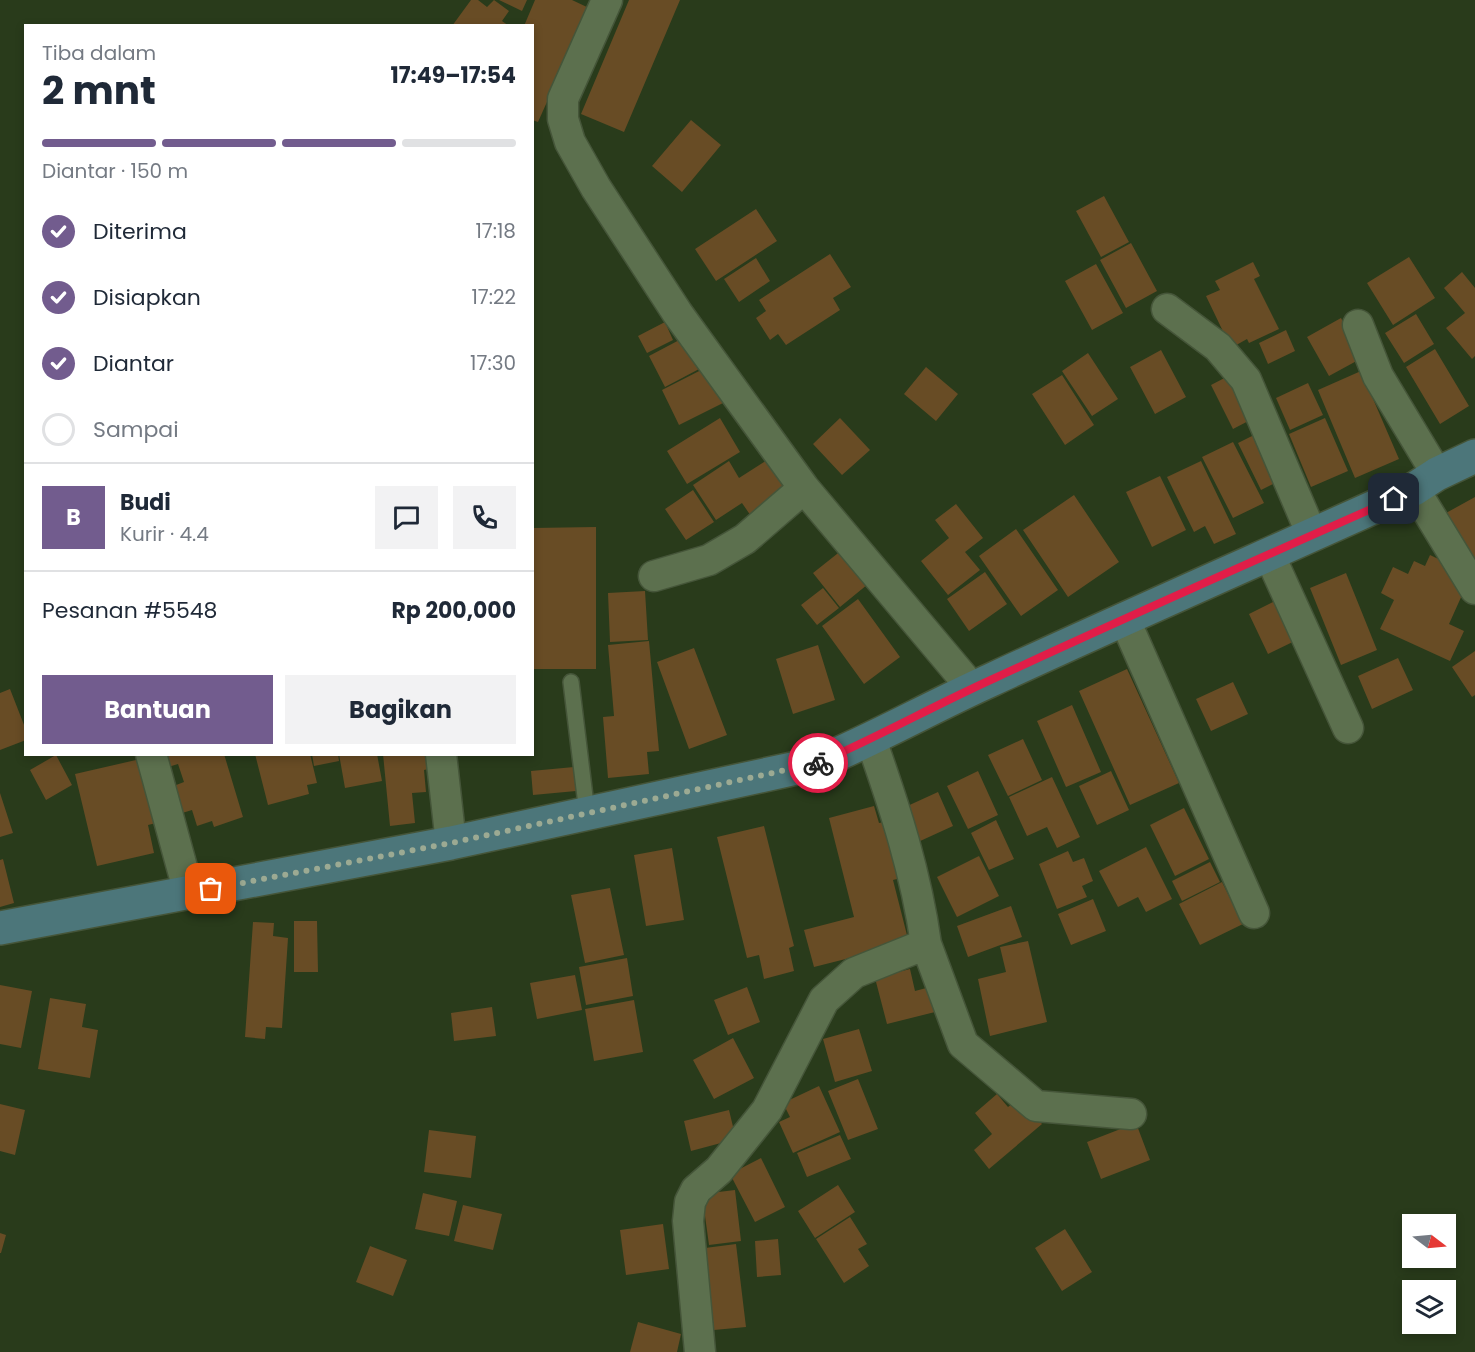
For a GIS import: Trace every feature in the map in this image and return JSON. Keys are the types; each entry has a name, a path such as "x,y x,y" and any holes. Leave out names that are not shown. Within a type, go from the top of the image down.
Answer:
{"street":[{"path":"607,0 563,99 563,119 570,142 596,188 678,314 804,488 972,688"},
{"path":"1167,309 1218,347 1246,380 1312,535"},
{"path":"1358,325 1378,376 1475,590"},
{"path":"0,928 451,843 815,764 871,740 972,688 1312,535 1475,456"},
{"path":"654,576 709,560 745,539 804,488"},
{"path":"1269,554 1348,728"},
{"path":"1124,618 1254,913"},
{"path":"871,740 904,834 920,898 926,944 963,1044 1036,1106 1131,1114"},
{"path":"152,756 189,893"},
{"path":"441,756 451,843"},
{"path":"700,1352 688,1221 690,1202 696,1190 718,1170 767,1110 824,1000 854,973 926,944"}],"lane":[{"path":"571,682 587,813"}],"building":[{"path":"471,0 478,0 487,7 494,0 509,11 502,21 506,24 453,24"},
{"path":"499,0 527,0 522,11"},
{"path":"535,0 572,0 589,8 538,122 534,121 534,24 525,24"},
{"path":"629,0 680,0 624,132 581,114"},
{"path":"691,120 721,145 682,192 652,166"},
{"path":"1104,196 1129,242 1101,257 1076,211"},
{"path":"756,209 777,241 716,281 695,249"},
{"path":"1131,243 1157,291 1126,308 1100,260"},
{"path":"830,254 851,287 833,298 840,310 786,345 778,334 770,340 756,318 766,311 759,300"},
{"path":"1409,257 1435,298 1393,325 1367,283"},
{"path":"756,258 770,281 739,302 724,279"},
{"path":"1253,262 1260,276 1254,279 1279,329 1249,343 1247,339 1231,348 1206,296 1220,290 1215,281"},
{"path":"1096,264 1123,313 1092,330 1065,281"},
{"path":"1462,272 1475,288 1475,356 1472,359 1446,328 1465,313 1444,288"},
{"path":"1416,314 1434,344 1404,363 1385,333"},
{"path":"1341,318 1362,358 1329,376 1307,337"},
{"path":"665,322 673,340 647,353 638,336"},
{"path":"1286,330 1295,351 1268,364 1259,343"},
{"path":"685,337 701,368 665,387 649,356"},
{"path":"1435,349 1469,406 1440,424 1406,367"},
{"path":"1161,350 1186,397 1155,414 1130,367"},
{"path":"1088,353 1118,399 1092,416 1062,371"},
{"path":"707,367 725,402 679,425 662,390"},
{"path":"926,367 958,394 936,421 904,394"},
{"path":"1361,371 1399,459 1355,478 1318,390"},
{"path":"1236,372 1258,416 1233,429 1211,385"},
{"path":"1062,375 1094,425 1065,445 1032,394"},
{"path":"1308,383 1323,415 1290,430 1276,398"},
{"path":"720,418 740,452 687,484 667,451"},
{"path":"840,418 870,450 842,475 813,444"},
{"path":"1325,418 1348,471 1311,487 1289,434"},
{"path":"1258,433 1281,480 1261,490 1238,443"},
{"path":"1233,442 1264,503 1233,518 1202,457"},
{"path":"772,457 794,492 753,519 742,503 716,520 693,485 729,461 739,478"},
{"path":"1201,461 1236,534 1214,544 1205,526 1194,532 1167,477"},
{"path":"1160,476 1186,530 1152,547 1126,492"},
{"path":"693,490 714,522 686,540 665,509"},
{"path":"1074,495 1119,562 1068,597 1023,530"},
{"path":"1475,497 1475,559 1472,561 1446,513"},
{"path":"956,504 983,538 965,552 980,570 948,595 921,561 949,538 935,520"},
{"path":"596,527 596,669 534,669 534,528"},
{"path":"1016,529 1058,590 1021,616 979,556"},
{"path":"847,546 873,580 840,607 813,573"},
{"path":"1430,555 1455,567 1467,584 1449,624 1464,631 1450,661 1380,629 1394,600 1381,593 1393,567 1408,574 1414,561 1425,566"},
{"path":"985,572 1007,604 969,631 947,599"},
{"path":"1346,573 1377,650 1341,665 1310,588"},
{"path":"823,588 839,608 817,625 801,605"},
{"path":"645,591 648,640 610,642 608,593"},
{"path":"1283,597 1303,637 1268,654 1249,614"},
{"path":"858,599 900,657 864,684 822,626"},
{"path":"649,641 659,751 647,752 649,774 608,778 603,717 614,716 608,645"},
{"path":"818,645 835,700 793,714 776,659"},
{"path":"694,648 727,735 689,749 657,662"},
{"path":"1475,651 1475,695 1472,697 1452,667"},
{"path":"1398,658 1413,690 1372,709 1358,676"},
{"path":"1127,669 1179,783 1130,805 1079,691"},
{"path":"1233,682 1248,714 1211,731 1196,699"},
{"path":"10,689 24,725 24,741 0,750 0,693"},
{"path":"1072,705 1101,772 1066,787 1037,721"},
{"path":"1023,739 1042,780 1008,796 988,755"},
{"path":"57,756 72,785 46,800 30,770"},
{"path":"162,756 225,756 243,817 214,827 212,821 197,826 192,810 179,814 171,787 184,782 178,764 165,768"},
{"path":"256,756 310,756 317,783 307,785 309,794 268,805"},
{"path":"312,756 338,756 339,761 314,766"},
{"path":"339,756 377,756 382,781 345,788"},
{"path":"383,756 431,756 432,768 424,770 426,792 412,793 415,823 390,826"},
{"path":"149,757 164,821 148,825 154,853 97,866 75,774"},
{"path":"574,767 576,791 533,795 531,771"},
{"path":"978,771 998,815 968,829 947,786"},
{"path":"1111,771 1129,810 1097,825 1079,786"},
{"path":"1052,777 1080,837 1057,848 1047,827 1027,836 1009,797"},
{"path":"938,792 953,826 918,842 903,808"},
{"path":"0,793 13,833 0,837"},
{"path":"874,806 879,823 894,820 908,876 893,880 909,943 814,967 804,930 854,917 829,818"},
{"path":"1184,808 1209,859 1175,876 1150,825"},
{"path":"996,820 1014,859 989,870 971,833"},
{"path":"764,826 794,946 789,948 794,971 764,979 759,955 747,958 717,837"},
{"path":"1146,847 1172,899 1146,912 1138,897 1118,907 1099,871"},
{"path":"672,848 684,920 646,926 634,855"},
{"path":"1068,851 1073,862 1084,858 1093,881 1082,886 1087,897 1057,909 1039,864"},
{"path":"979,856 999,896 957,917 937,877"},
{"path":"3,859 14,903 0,907 0,860"},
{"path":"1210,862 1220,882 1182,901 1172,881"},
{"path":"1222,882 1243,924 1200,945 1179,904"},
{"path":"610,888 624,955 585,963 571,895"},
{"path":"1093,899 1106,931 1071,945 1058,914"},
{"path":"1011,906 1022,937 968,957 957,926"},
{"path":"294,921 317,921 318,972 294,972"},
{"path":"253,922 274,923 273,936 288,938 282,1028 266,1027 265,1039 245,1037"},
{"path":"1028,941 1047,1022 990,1036 978,979 1006,972 1000,947"},
{"path":"627,958 633,996 586,1005 579,967"},
{"path":"910,969 915,991 930,987 935,1012 887,1024 875,978"},
{"path":"575,975 582,1010 537,1019 530,983"},
{"path":"0,985 32,991 21,1048 0,1044"},
{"path":"747,987 760,1022 728,1035 714,1000"},
{"path":"50,998 86,1004 82,1027 98,1030 90,1078 38,1069"},
{"path":"634,1000 643,1052 594,1061 585,1009"},
{"path":"492,1007 496,1036 454,1041 451,1013"},
{"path":"859,1029 872,1071 835,1082 823,1039"},
{"path":"733,1038 754,1078 714,1099 693,1060"},
{"path":"858,1079 878,1129 848,1140 828,1091"},
{"path":"819,1086 840,1132 793,1153 779,1122 790,1117 783,1103"},
{"path":"997,1094 1008,1107 1019,1098 1042,1124 989,1169 974,1150 992,1134 975,1113"},
{"path":"0,1104 25,1110 15,1155 0,1151"},
{"path":"729,1110 736,1139 691,1151 684,1121"},
{"path":"1136,1123 1150,1160 1101,1179 1087,1142"},
{"path":"429,1130 476,1136 471,1178 424,1172"},
{"path":"840,1135 851,1159 807,1177 797,1153"},
{"path":"761,1158 785,1207 755,1222 730,1174"},
{"path":"838,1185 855,1212 815,1238 798,1211"},
{"path":"735,1190 741,1241 709,1245 702,1194"},
{"path":"423,1193 457,1201 449,1236 415,1229"},
{"path":"463,1205 502,1214 493,1250 454,1241"},
{"path":"850,1217 867,1244 858,1249 869,1266 844,1283 816,1239"},
{"path":"663,1224 669,1269 626,1275 620,1230"},
{"path":"1065,1229 1092,1272 1062,1291 1035,1248"},
{"path":"0,1233 6,1235 1,1253 0,1253"},
{"path":"778,1239 781,1275 757,1277 755,1241"},
{"path":"736,1244 746,1327 714,1330 705,1248"},
{"path":"370,1246 407,1260 393,1296 356,1282"},
{"path":"638,1322 681,1334 677,1352 630,1352"}],"way so far":[{"path":"211,889 451,843 818,763"}],"route":[{"path":"818,763 871,740 972,688 1124,618 1394,499"}]}
